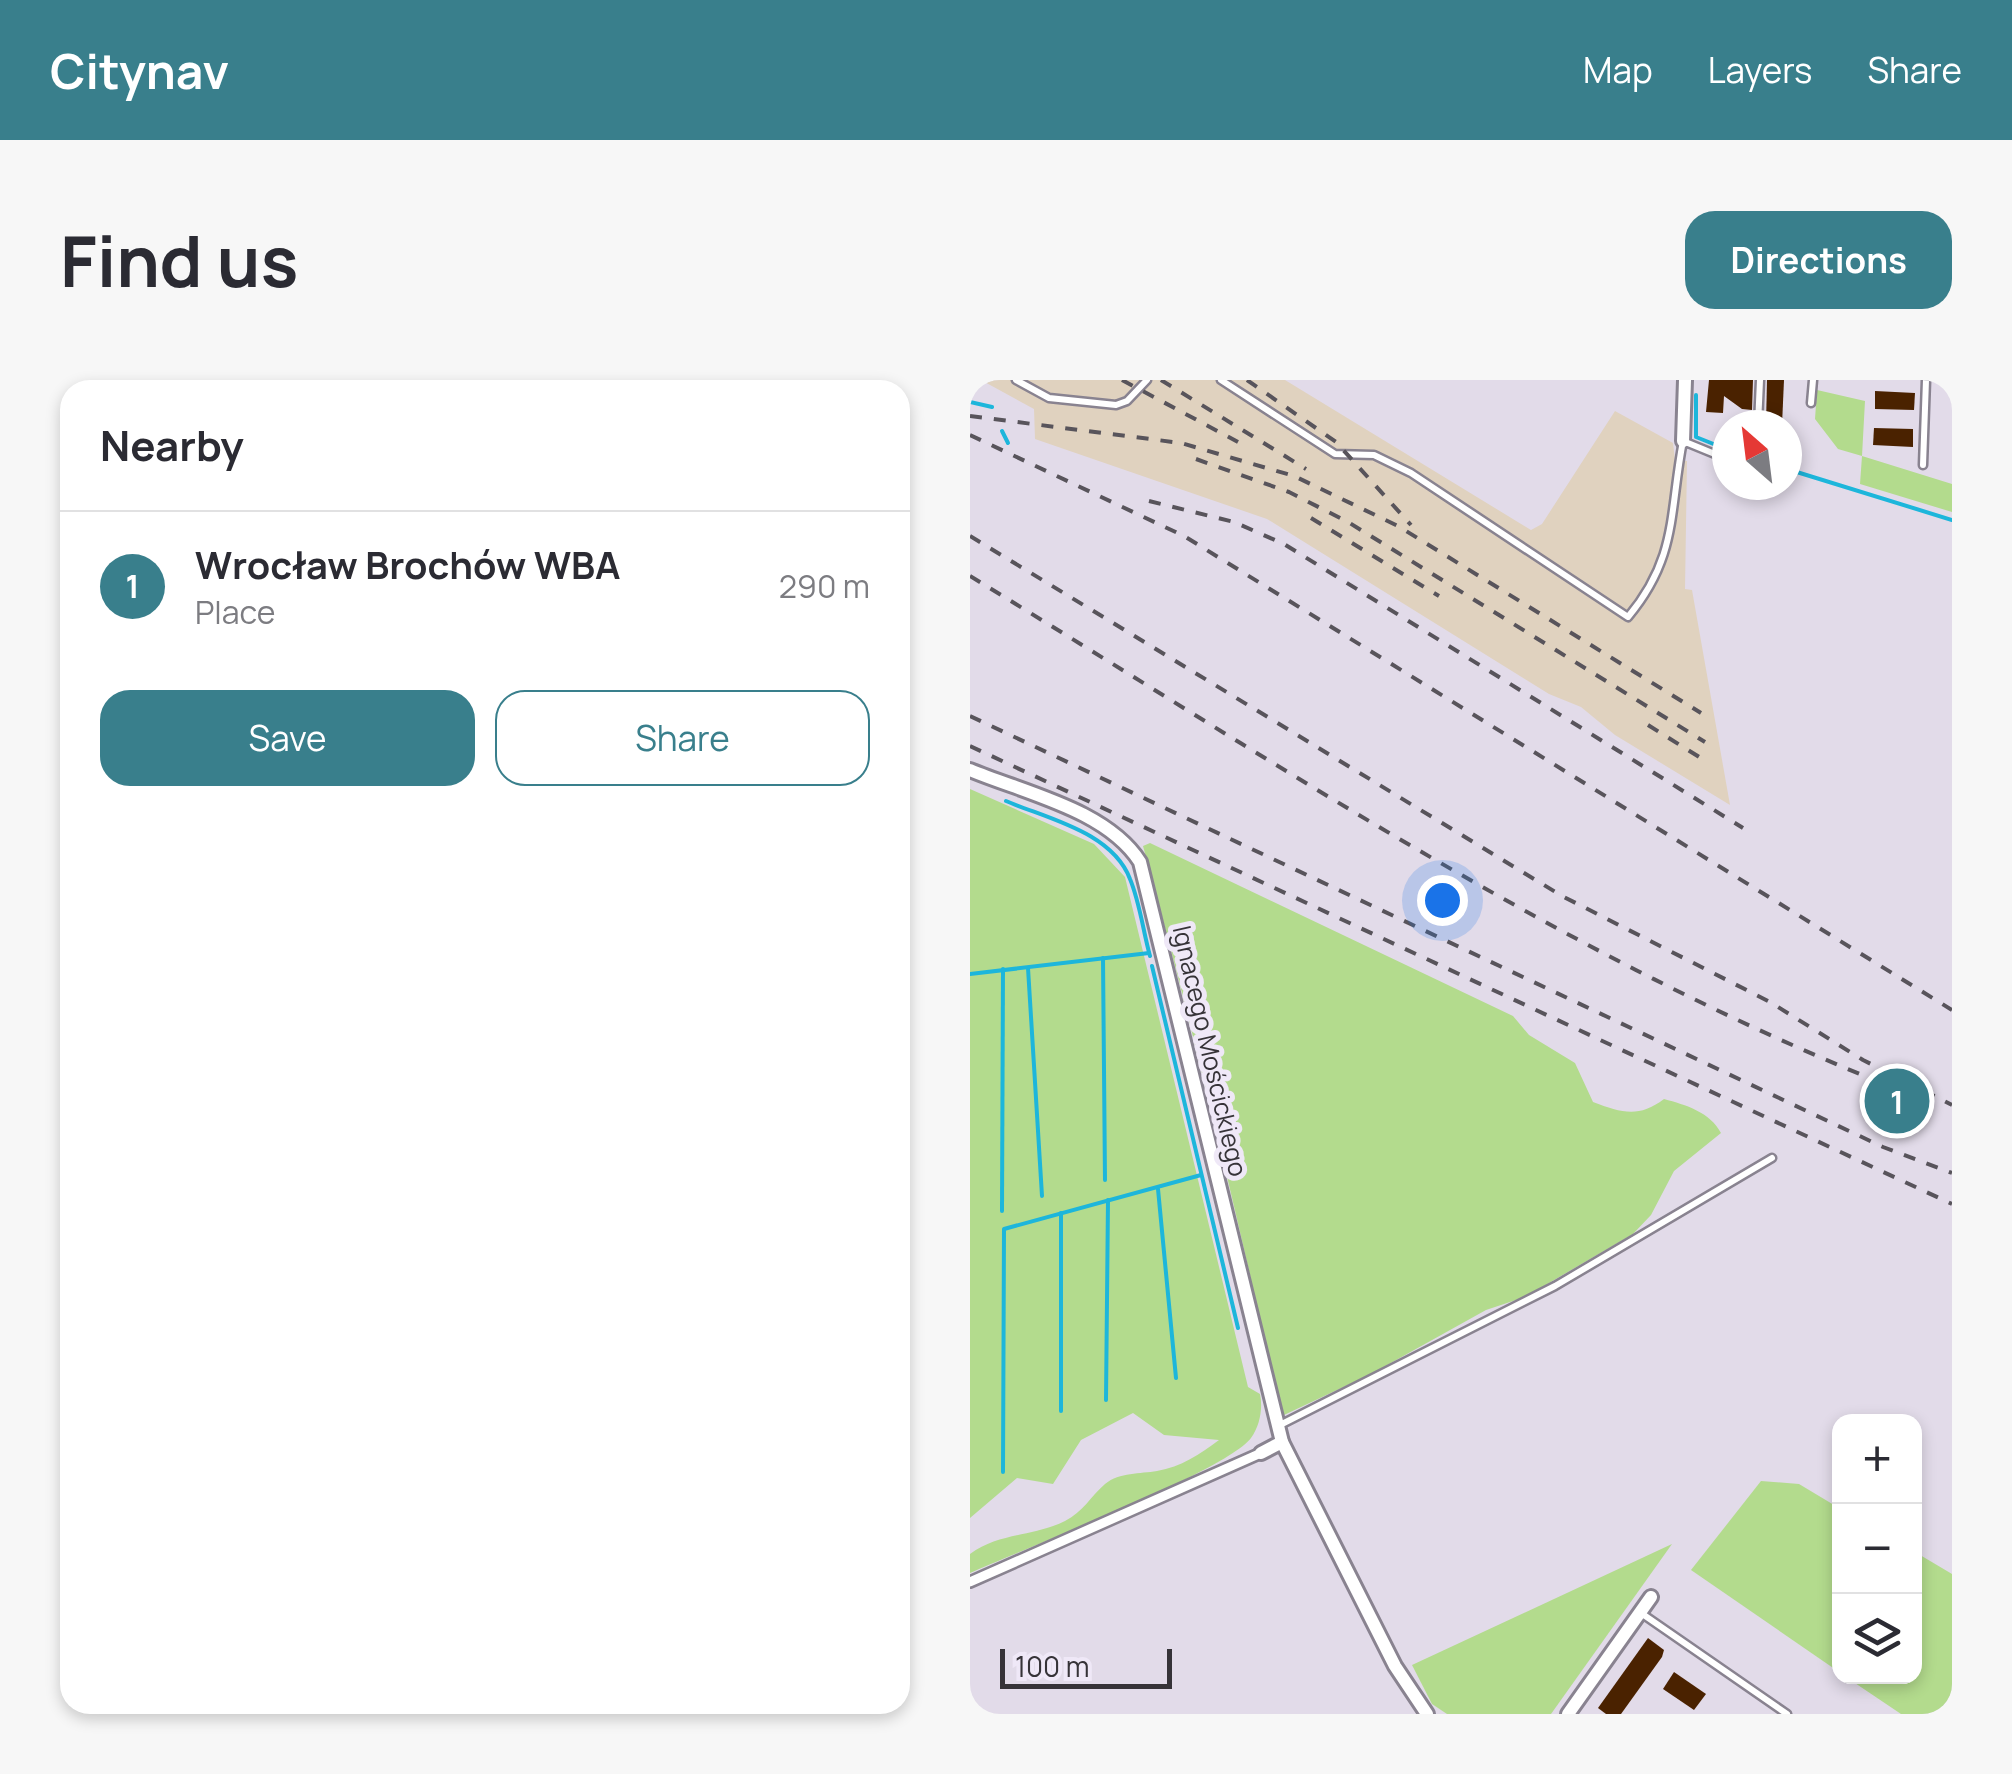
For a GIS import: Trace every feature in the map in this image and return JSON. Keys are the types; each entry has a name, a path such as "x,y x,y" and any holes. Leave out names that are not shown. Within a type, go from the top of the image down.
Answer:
{"street":[{"path":"1683,442 1685,380"},
{"name":"Ignacego Mościckiego","path":"970,770 1104,826 1128,844 1140,862 1282,1442 1395,1666 1428,1714"},
{"path":"970,1582 1282,1442"},
{"path":"1568,1714 1651,1597"}],"lane":[{"path":"1016,380 1048,398 1116,405 1127,401 1147,380"},
{"path":"1221,380 1335,454 1374,455 1411,473 1628,618 1662,569 1672,539 1683,442 1712,454"},
{"path":"1759,410 1760,380"},
{"path":"1812,380 1812,404"},
{"path":"1923,465 1926,380"},
{"path":"1277,1426 1526,1302 1772,1158"},
{"path":"1640,1612 1787,1714"}],"shaded area":[{"path":"981,380 1285,380 1531,530 1542,524 1615,411 1673,443 1675,460 1687,461 1685,589 1692,590 1730,805 1615,735 1581,707 1549,694 1267,519 1035,439 1034,409"}],"green space":[{"path":"1817,390 1865,401 1862,456 1838,449 1815,419"},
{"path":"1862,456 1952,484 1952,512 1860,484"},
{"path":"970,789 1094,844 1125,877 1248,1387 1260,1394 1261,1405 1259,1422 1251,1438 1234,1453 1120,1510 970,1573 970,1554 981,1547 1065,1521 1111,1480 1174,1466 1219,1440 1164,1435 1133,1413 1081,1440 1053,1484 1017,1478 970,1518"},
{"path":"1150,843 1513,1016 1529,1035 1575,1063 1593,1102 1630,1112 1664,1099 1704,1115 1721,1133 1674,1171 1651,1215 1633,1234 1525,1297 1486,1310 1371,1374 1284,1415 1266,1364 1225,1167 1143,846"},
{"path":"1761,1481 1799,1484 1832,1504 1832,1667 1691,1570"},
{"path":"1672,1544 1551,1714 1447,1714 1432,1704 1412,1665"},
{"path":"1922,1556 1952,1574 1952,1714 1901,1714 1856,1684 1922,1684"}],"building":[{"path":"1709,380 1753,380 1752,410 1742,409 1724,396 1723,410 1706,412"},
{"path":"1767,380 1784,380 1783,410 1766,410"},
{"path":"1875,391 1915,393 1914,410 1875,409"},
{"path":"1874,428 1913,429 1913,447 1873,445"},
{"path":"1648,1638 1664,1650 1662,1657 1621,1714 1606,1714 1598,1708"},
{"path":"1674,1672 1706,1694 1694,1710 1663,1689"}],"waterway":[{"path":"1696,395 1696,437 1712,443"},
{"path":"970,402 992,407"},
{"path":"1002,431 1008,443"},
{"path":"1802,474 1952,520"},
{"path":"1006,801 1077,829 1109,850 1130,879 1150,956"},
{"path":"970,974 1149,953"},
{"path":"1103,958 1105,1180"},
{"path":"1152,966 1238,1328"},
{"path":"1028,968 1042,1196"},
{"path":"1002,1211 1003,969"},
{"path":"1003,1472 1004,1229 1201,1175"},
{"path":"1158,1189 1176,1378"},
{"path":"1106,1400 1108,1200"},
{"path":"1061,1213 1061,1411"}],"railway":[{"path":"1122,380 1238,442"},
{"path":"1161,380 1306,469"},
{"path":"1247,380 1336,442 1411,525"},
{"path":"970,416 1181,443 1294,476 1398,526 1701,713"},
{"path":"970,435 1184,536 1952,1010"},
{"path":"1196,459 1289,492 1348,522 1705,742"},
{"path":"1149,501 1234,522 1284,544 1743,828"},
{"path":"1311,518 1439,596"},
{"path":"970,536 1562,896 1770,1002 1863,1060 1952,1105"},
{"path":"970,576 1304,782 1529,913 1762,1031 1882,1083"},
{"path":"970,716 1883,1147 1952,1173"},
{"path":"1648,725 1704,760"},
{"path":"970,746 1952,1204"}],"place":[{"name":"Wrocław Brochów WBA","path":"1897,1101"}]}
